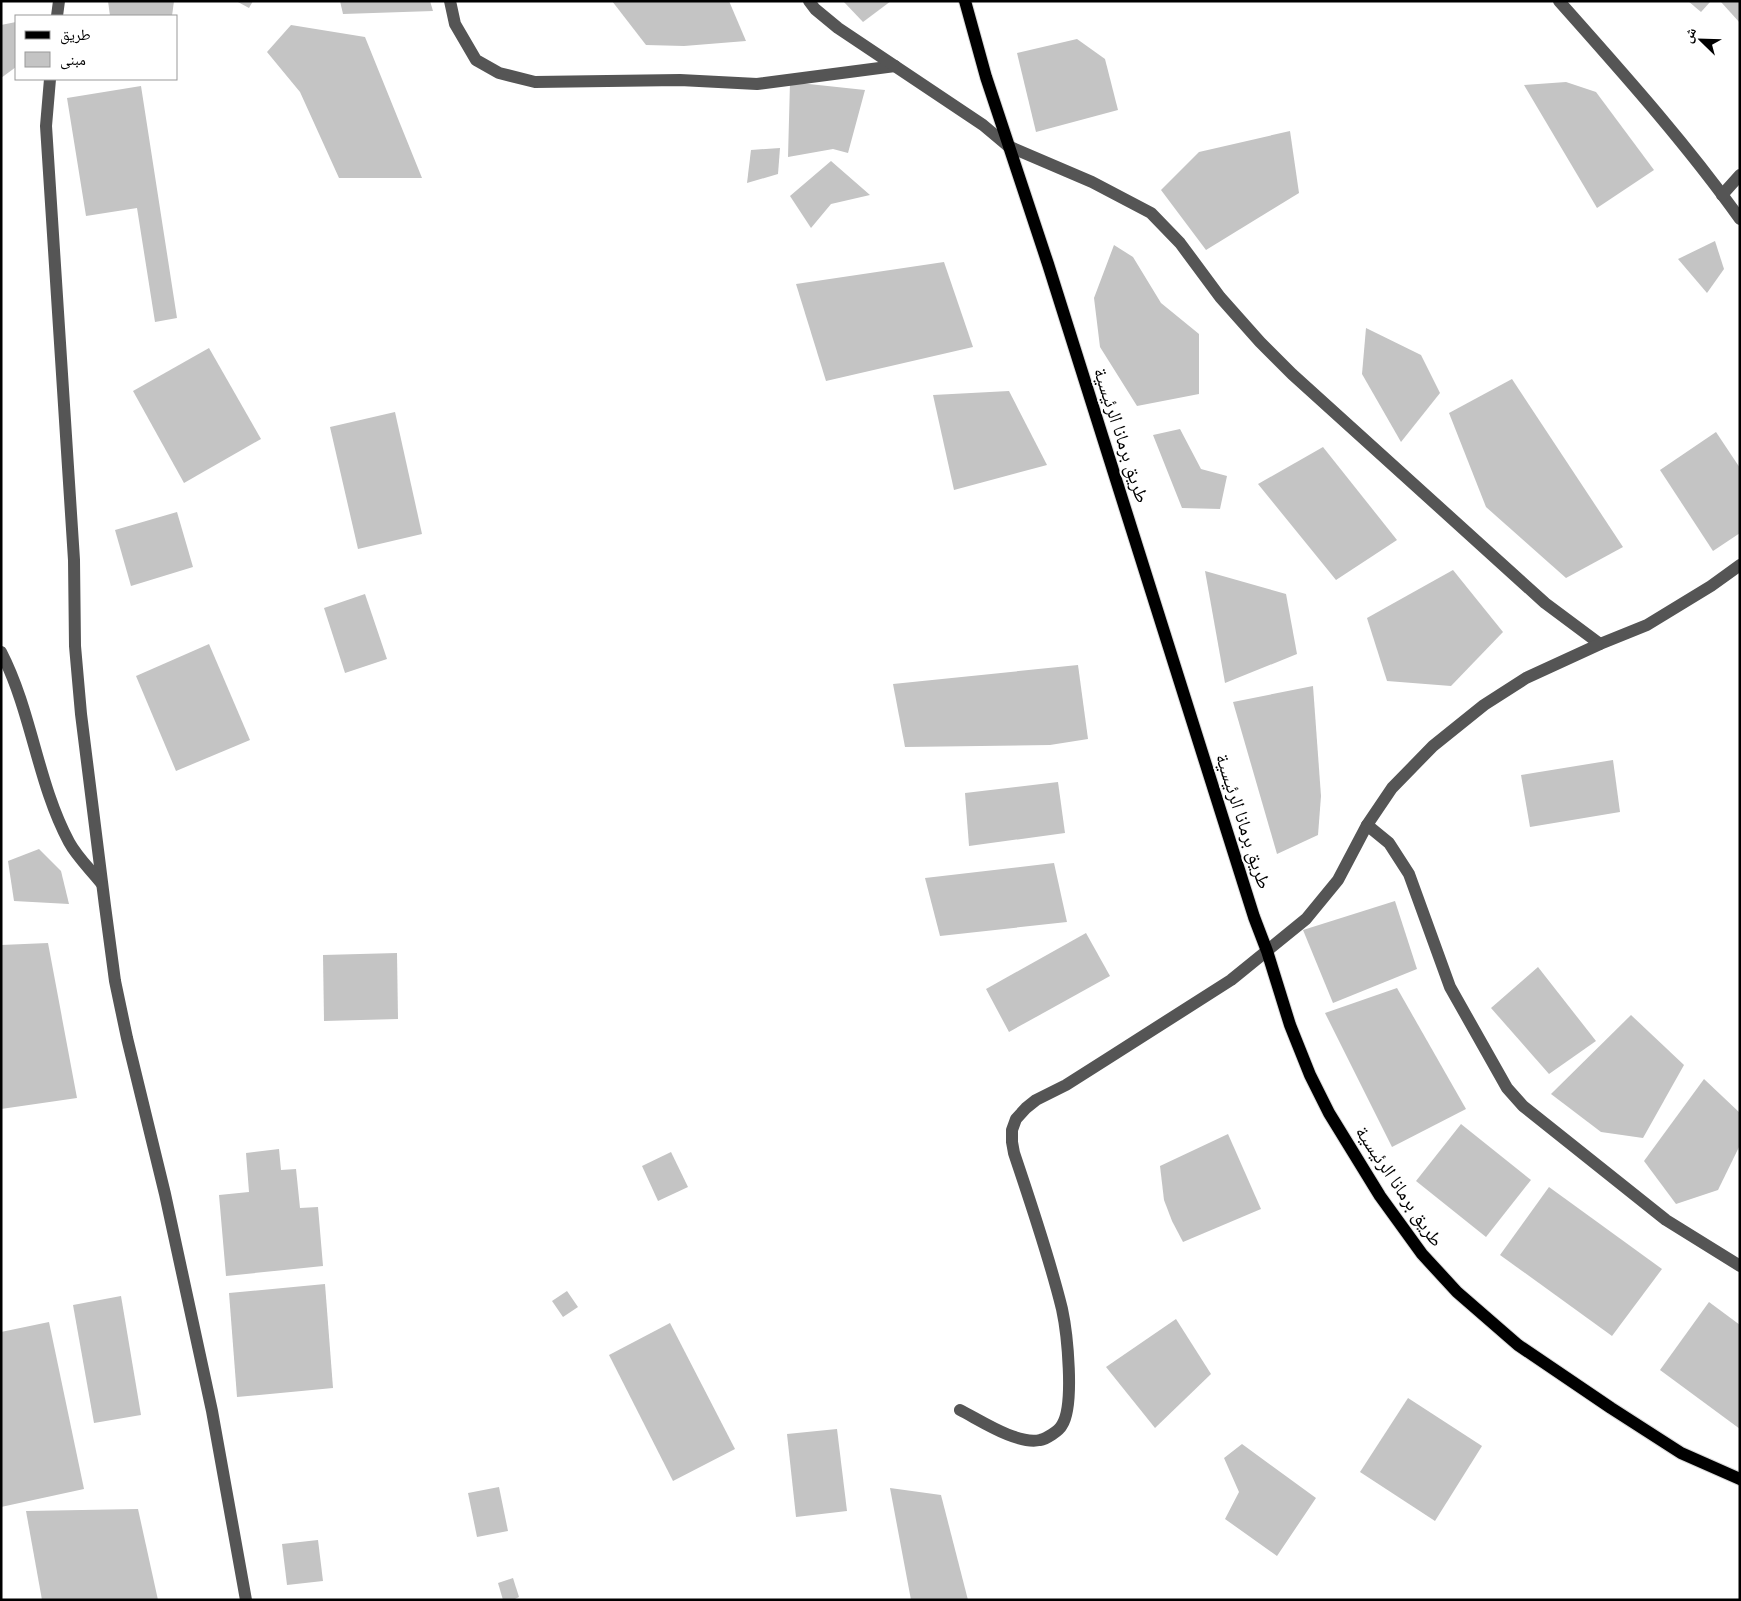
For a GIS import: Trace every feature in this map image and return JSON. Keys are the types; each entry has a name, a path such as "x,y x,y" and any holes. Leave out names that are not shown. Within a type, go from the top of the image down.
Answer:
{"main road":[{"name":"طريق برمانا الرئيسية","path":"964,1 1008,146 1254,917 1290,1025 1310,1076 1328,1113 1380,1196 1422,1254 1457,1292 1518,1345 1611,1408 1682,1453 1740,1480"}],"street":[{"path":"57,15 59,1"},
{"path":"450,1 455,24 476,60 499,73 535,82 680,80 757,84 895,66"},
{"path":"809,1 815,9 838,28 983,125 1008,146 1092,182 1151,213 1180,242 1220,297 1260,342 1292,374 1545,603 1600,644"},
{"path":"1559,1 1635,87 1740,219"},
{"path":"50,80 46,126 74,560 76,646 81,714 102,884 115,981 165,1194 210,1402 246,1600"},
{"path":"1722,195 1740,175"},
{"path":"960,1410 1019,1438 1042,1440 1062,1425 1068,1404 1069,1381 1062,1310 1014,1153 1012,1130 1016,1120 1036,1100 1066,1085 1231,980 1306,920 1338,880 1367,825 1392,788 1433,746 1484,705 1526,678 1647,625 1711,586 1740,564"},
{"path":"1,652 18,692 53,805 64,831 76,853 102,884"},
{"path":"1367,825 1389,843 1410,874 1450,987 1508,1088 1523,1106 1666,1220 1740,1266"}],"building":[{"path":"108,1 174,1 172,15 110,15"},
{"path":"236,1 253,1 249,8"},
{"path":"340,1 430,1 433,11 343,14"},
{"path":"612,1 729,1 746,41 684,46 646,45"},
{"path":"843,1 891,1 863,22"},
{"path":"1688,1 1711,1 1701,12"},
{"path":"1740,1 1740,23 1721,2"},
{"path":"15,22 15,68 1,78 1,25"},
{"path":"291,25 365,37 422,178 339,178 300,92 267,52"},
{"path":"1077,39 1105,59 1118,110 1036,132 1017,53"},
{"path":"790,82 865,90 848,153 833,149 788,157"},
{"path":"1566,82 1596,92 1654,170 1597,208 1524,85"},
{"path":"141,86 177,318 155,322 137,208 86,216 67,98"},
{"path":"1290,131 1299,193 1206,250 1161,190 1199,152"},
{"path":"780,148 778,174 747,183 751,150"},
{"path":"831,161 870,195 831,204 811,228 790,196"},
{"path":"1715,241 1724,269 1707,293 1678,259"},
{"path":"1114,245 1133,257 1161,303 1199,334 1199,394 1137,406 1100,347 1094,298"},
{"path":"944,262 973,347 826,381 796,284"},
{"path":"1366,328 1421,355 1440,393 1401,442 1362,374"},
{"path":"209,348 261,439 184,483 133,391"},
{"path":"1512,379 1623,547 1566,578 1486,507 1449,413"},
{"path":"1009,391 1047,465 954,490 933,395"},
{"path":"395,412 422,534 358,549 330,427"},
{"path":"1180,429 1201,469 1227,476 1220,509 1182,508 1153,435"},
{"path":"1716,432 1740,468 1740,533 1713,551 1660,470"},
{"path":"1323,447 1397,540 1336,580 1258,484"},
{"path":"177,512 193,567 131,586 115,530"},
{"path":"1453,570 1503,632 1451,686 1387,681 1367,618"},
{"path":"1205,571 1286,594 1297,654 1225,683"},
{"path":"365,594 387,659 345,673 324,608"},
{"path":"209,644 250,740 176,771 136,676"},
{"path":"1078,665 1088,739 1050,745 905,747 893,684"},
{"path":"1313,686 1321,796 1318,835 1277,854 1233,702"},
{"path":"1613,760 1620,812 1530,827 1521,775"},
{"path":"1058,782 1065,833 969,846 965,793"},
{"path":"39,849 61,871 69,904 14,901 8,861"},
{"path":"1054,863 1067,922 940,936 925,878"},
{"path":"1395,901 1417,969 1333,1003 1303,930"},
{"path":"1086,933 1110,976 1009,1032 986,989"},
{"path":"48,943 77,1098 1,1109 1,945"},
{"path":"397,953 398,1019 324,1021 323,955"},
{"path":"1538,967 1596,1041 1549,1074 1491,1008"},
{"path":"1397,988 1466,1109 1392,1147 1325,1013"},
{"path":"1631,1015 1684,1065 1643,1138 1601,1132 1551,1094"},
{"path":"1704,1079 1740,1113 1740,1145 1718,1190 1676,1204 1644,1161"},
{"path":"1461,1124 1531,1180 1486,1237 1416,1181"},
{"path":"1228,1134 1261,1209 1183,1242 1164,1200 1160,1166"},
{"path":"279,1149 281,1170 296,1169 300,1208 318,1207 323,1266 226,1276 219,1195 249,1192 246,1153"},
{"path":"671,1152 688,1187 658,1201 642,1166"},
{"path":"1549,1187 1662,1269 1612,1336 1500,1255"},
{"path":"325,1284 333,1388 237,1397 229,1293"},
{"path":"567,1291 578,1307 563,1317 552,1301"},
{"path":"121,1296 141,1415 94,1423 73,1305"},
{"path":"1709,1302 1740,1325 1740,1429 1660,1370"},
{"path":"1176,1319 1211,1374 1155,1428 1106,1367"},
{"path":"49,1322 84,1489 1,1507 1,1332"},
{"path":"670,1323 735,1449 673,1481 609,1355"},
{"path":"1408,1398 1482,1446 1435,1521 1360,1472"},
{"path":"837,1429 847,1511 796,1517 787,1434"},
{"path":"1242,1444 1316,1498 1277,1556 1225,1519 1239,1492 1224,1458"},
{"path":"499,1487 508,1531 477,1537 468,1493"},
{"path":"890,1488 941,1495 968,1600 911,1600"},
{"path":"138,1509 158,1600 42,1600 26,1511"},
{"path":"318,1540 323,1581 287,1585 282,1544"},
{"path":"513,1578 519,1597 513,1600 503,1600 498,1583"}]}
